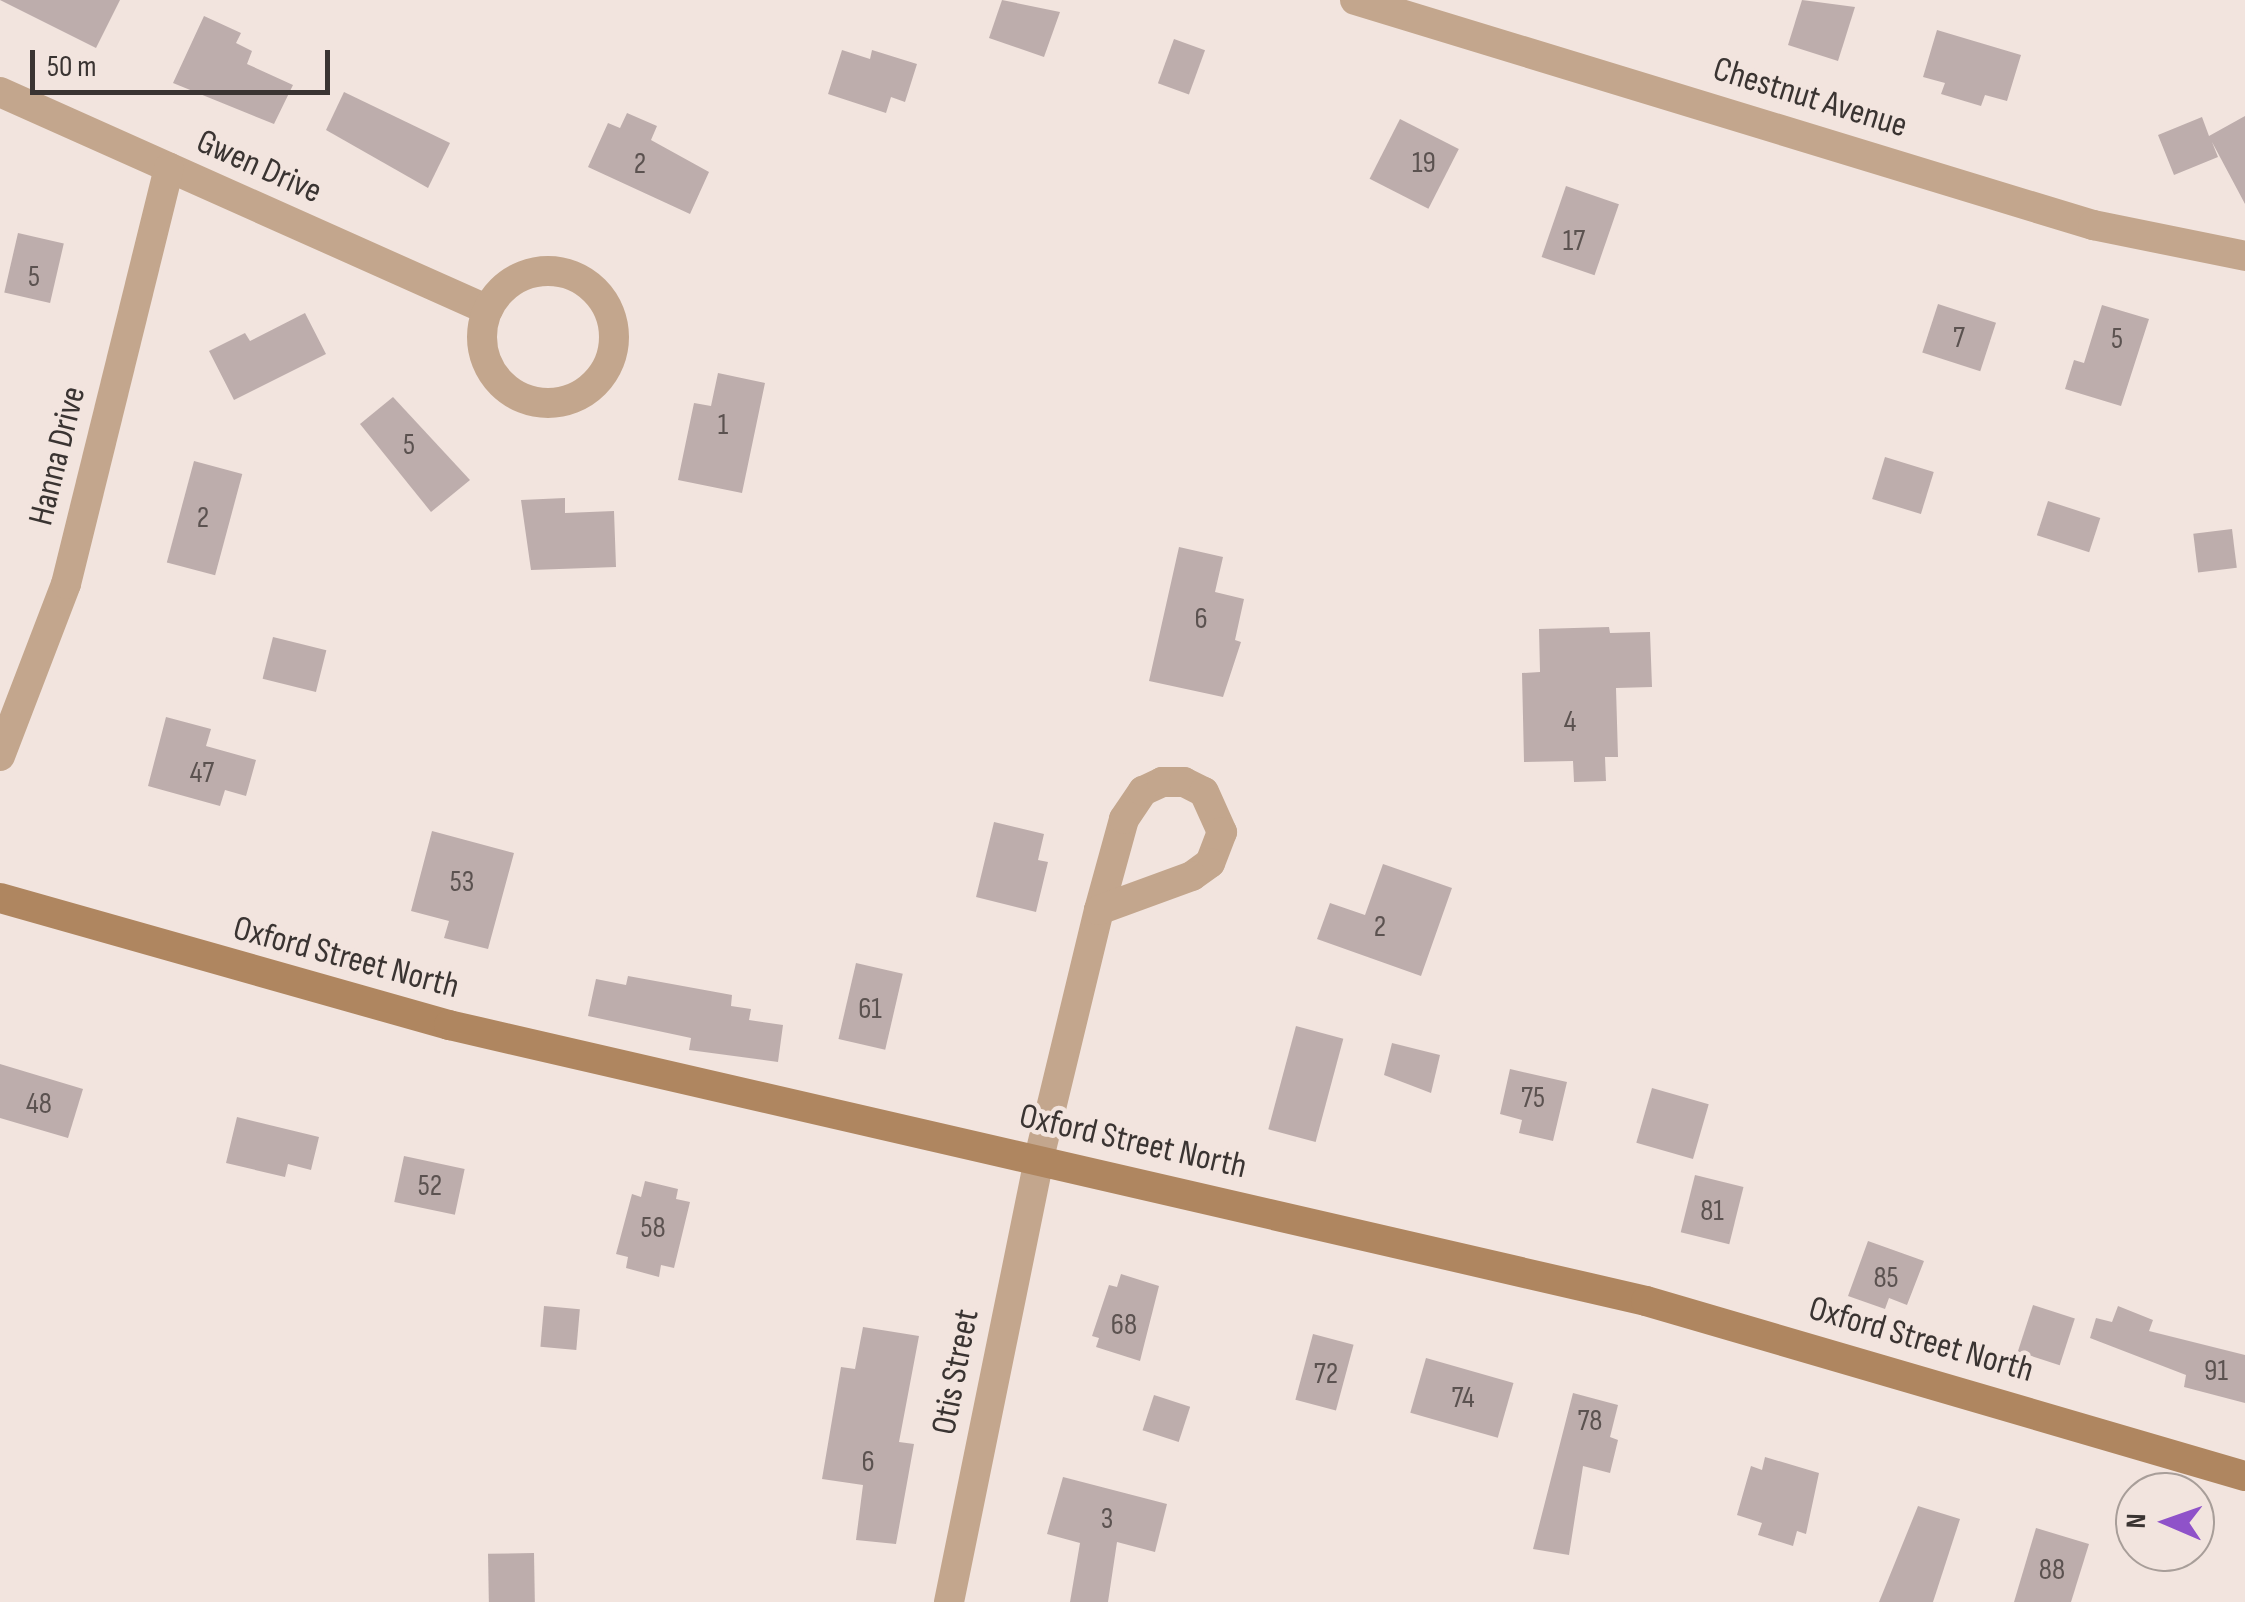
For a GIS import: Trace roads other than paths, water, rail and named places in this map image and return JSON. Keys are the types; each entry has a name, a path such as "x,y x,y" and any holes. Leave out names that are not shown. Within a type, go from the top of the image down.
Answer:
{"street":[{"name":"Chestnut Avenue","path":"1355,0 2092,226 2245,256"},
{"name":"Gwen Drive","path":"0,92 488,310"},
{"name":"Hanna Drive","path":"0,756 66,584 169,168"},
{"path":"531,273 574,276 607,304 614,333 610,362 594,386 570,400 542,403 516,395 488,364 482,337 488,310 505,286 531,273"},
{"name":"Otis Street","path":"949,1602 1039,1158 1099,910 1134,800 1162,782 1184,782 1204,792 1222,832 1210,862 1192,876 1099,910"},
{"name":"Oxford Street North","path":"0,898 449,1024 1646,1301 2245,1476"}]}
